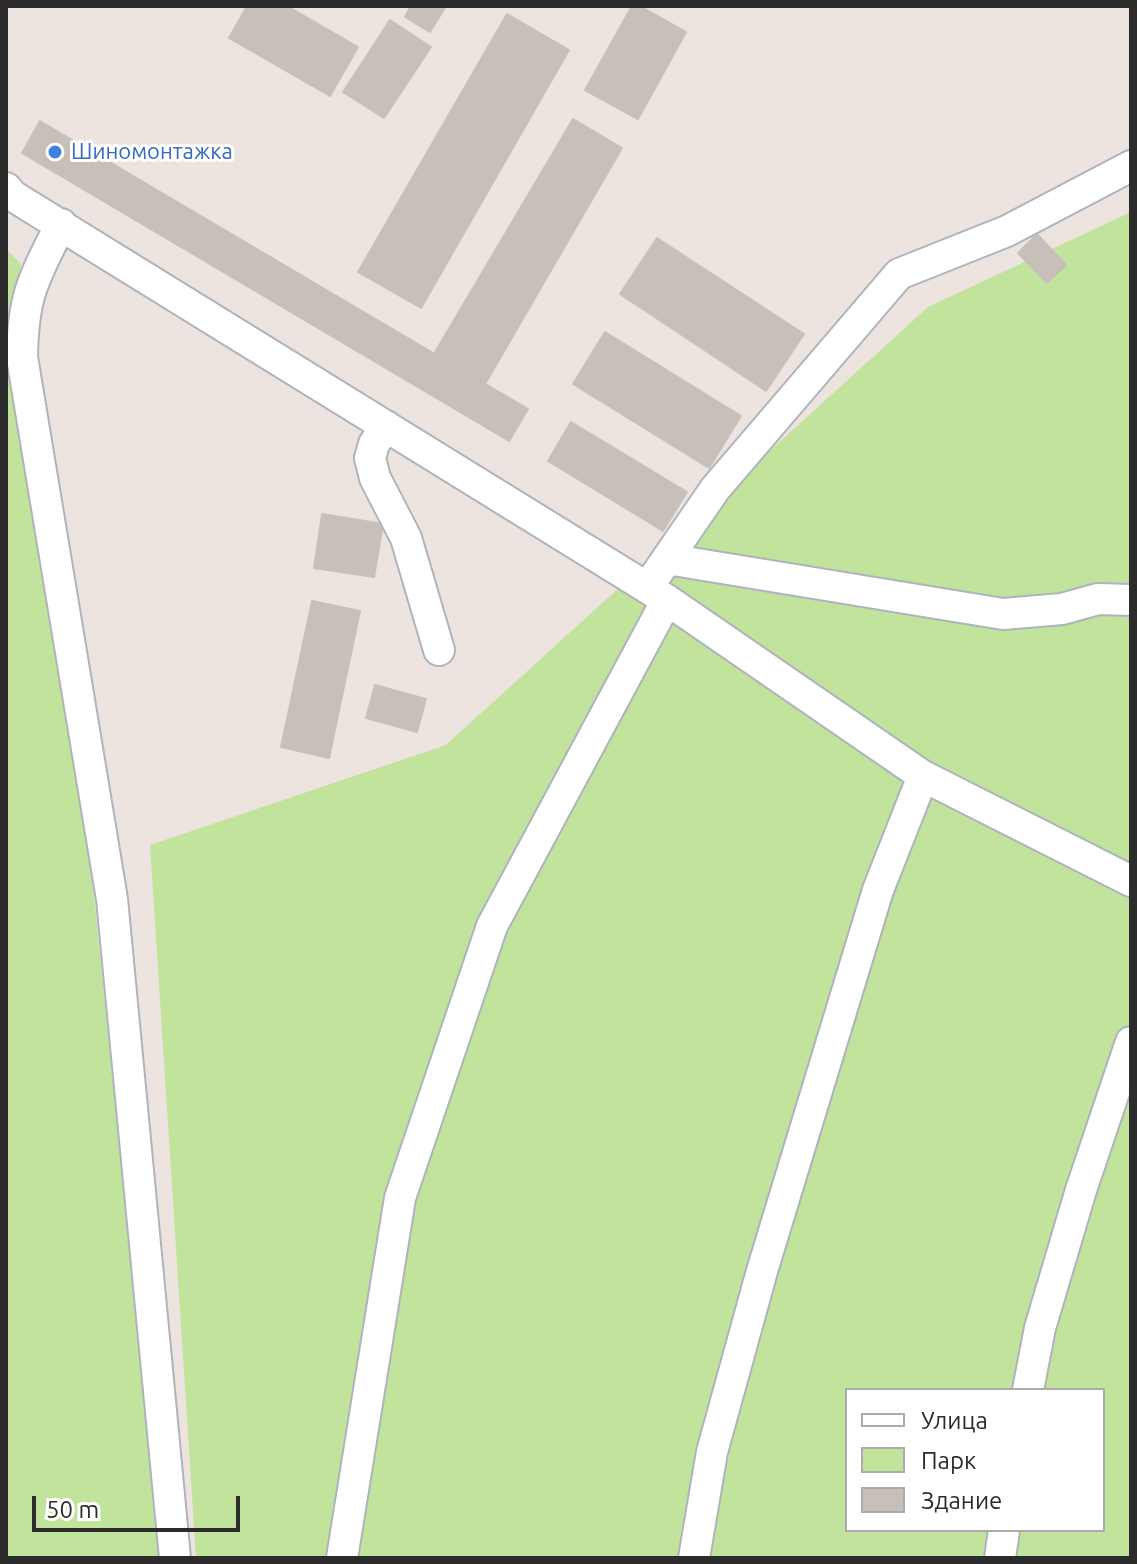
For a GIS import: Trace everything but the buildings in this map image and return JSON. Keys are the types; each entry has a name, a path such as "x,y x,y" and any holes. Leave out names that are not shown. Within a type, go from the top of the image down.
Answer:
{"street":[{"path":"342,1558 400,1198 492,926 657,594 667,559 715,489 899,274 1007,231 1131,166"},
{"path":"6,188 13,196 657,594 923,776 1131,881"},
{"path":"61,224 29,288 23,313 22,357 112,899 175,1558"},
{"path":"386,426 370,458 375,478 406,538 439,650"},
{"path":"667,559 1003,614 1062,609 1098,599 1131,600"},
{"path":"694,1558 712,1452 762,1271 878,890 923,776"},
{"path":"1028,1388 1040,1328 1131,1042"},
{"path":"1000,1558 1004,1532"}],"green space":[{"path":"1131,212 1131,1558 196,1558 150,845 446,745 928,307"},
{"path":"6,249 21,264 7,336 90,856 161,1558 6,1558"}],"place":[{"name":"Шиномонтажка","path":"55,152"}]}
